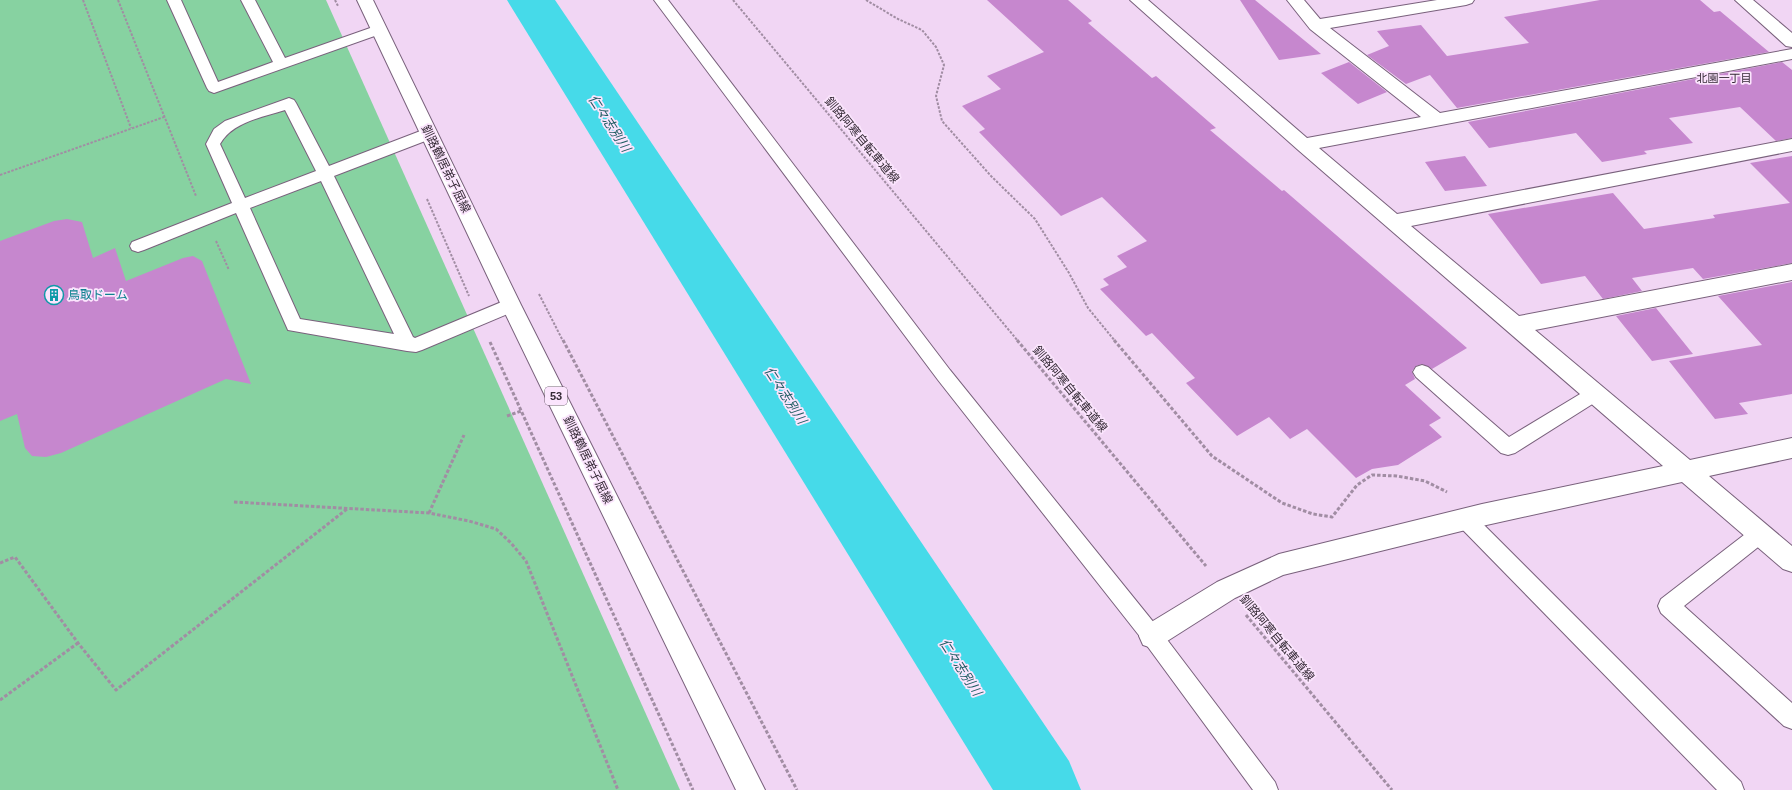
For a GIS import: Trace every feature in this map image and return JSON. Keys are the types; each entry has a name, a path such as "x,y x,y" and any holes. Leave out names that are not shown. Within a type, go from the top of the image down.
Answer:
{"street":[{"name":"釧路鶴居弟子屈線","path":"365,0 428,134 751,790"},
{"path":"1138,0 1303,145 1792,561"},
{"path":"1295,0 1316,24 1437,120"},
{"path":"1316,24 1466,0"},
{"path":"1743,0 1790,38"},
{"path":"1303,145 1792,54"},
{"path":"1394,222 1792,144"},
{"path":"1516,325 1792,272"},
{"path":"1152,636 1226,590 1279,565 1474,517 1792,448"}],"lane":[{"path":"174,0 214,88 378,30"},
{"path":"248,0 281,64"},
{"path":"661,0 944,375 1152,636 1267,790"},
{"path":"407,344 325,173 289,103 230,124 219,133 213,144 294,325 407,344 416,345 512,305"},
{"path":"138,246 428,134"},
{"path":"1422,372 1508,447 1596,393"},
{"path":"1474,517 1733,790"},
{"path":"1760,534 1668,606 1792,718"}],"path":[{"path":"83,0 131,128"},
{"path":"118,0 205,219 229,270"},
{"path":"335,0 353,38"},
{"name":"釧路阿寒自転車道線","path":"733,0 1392,790"},
{"path":"866,0 898,19 922,30 936,47 944,65 936,96 942,121 991,176 1035,219 1069,273 1088,308 1212,456 1282,503 1313,514 1332,518 1357,485 1372,475 1397,476 1425,481 1445,491 1474,517"},
{"path":"0,175 131,128 164,118"},
{"path":"425,194 479,318 693,790"},
{"path":"536,287 797,790"},
{"path":"507,416 521,411"},
{"path":"429,512 464,435"},
{"path":"234,502 429,512 469,520 496,529 511,543 526,561 618,790"},
{"path":"0,564 15,557 78,643 116,690 348,509"},
{"path":"0,700 78,643"}],"green space":[{"path":"0,0 326,0 680,790 0,790"}],"building":[{"path":"987,0 1068,0 1092,21 1088,23 1152,78 1156,76 1216,128 1210,130 1282,191 1284,190 1467,348 1432,369 1422,364 1416,366 1412,371 1415,379 1405,385 1441,418 1429,425 1442,437 1398,465 1372,469 1356,478 1307,429 1290,439 1269,417 1237,436 1186,383 1195,378 1152,333 1146,336 1100,289 1109,285 1103,279 1127,267 1117,256 1147,241 1102,197 1061,216 979,132 985,129 962,106 1001,89 987,76 1044,52"},
{"path":"1240,0 1255,0 1321,54 1279,60"},
{"path":"1600,0 1700,0 1714,12 1720,11 1769,52 1457,108 1430,75 1406,84 1367,55 1389,46 1377,31 1421,25 1447,56 1529,43 1504,17"},
{"path":"1349,62 1387,92 1358,104 1321,73"},
{"path":"1782,62 1792,70 1792,138 1776,141 1740,107 1669,118 1693,143 1644,151 1647,154 1602,162 1576,133 1489,148 1468,122"},
{"path":"1465,156 1487,186 1445,191 1425,162"},
{"path":"1792,156 1792,263 1703,279 1693,268 1632,278 1642,291 1603,299 1585,276 1541,284 1488,214 1613,193 1644,229 1715,218 1713,215 1790,203 1750,163"},
{"path":"67,219 82,222 93,258 115,248 126,281 183,258 193,256 202,261 251,384 226,379 61,453 46,457 32,456 25,448 17,414 0,421 0,241 54,221"},
{"path":"1792,282 1792,394 1739,403 1748,414 1715,419 1669,361 1762,345 1718,296"},
{"path":"1656,308 1693,354 1652,361 1616,316"}],"waterway":[{"name":"仁々志別川","path":"531,0 1040,790"}],"place":[{"name":"鳥取ドーム","path":"54,295"}],"district":[{"name":"北園一丁目","path":"1724,78"}]}
